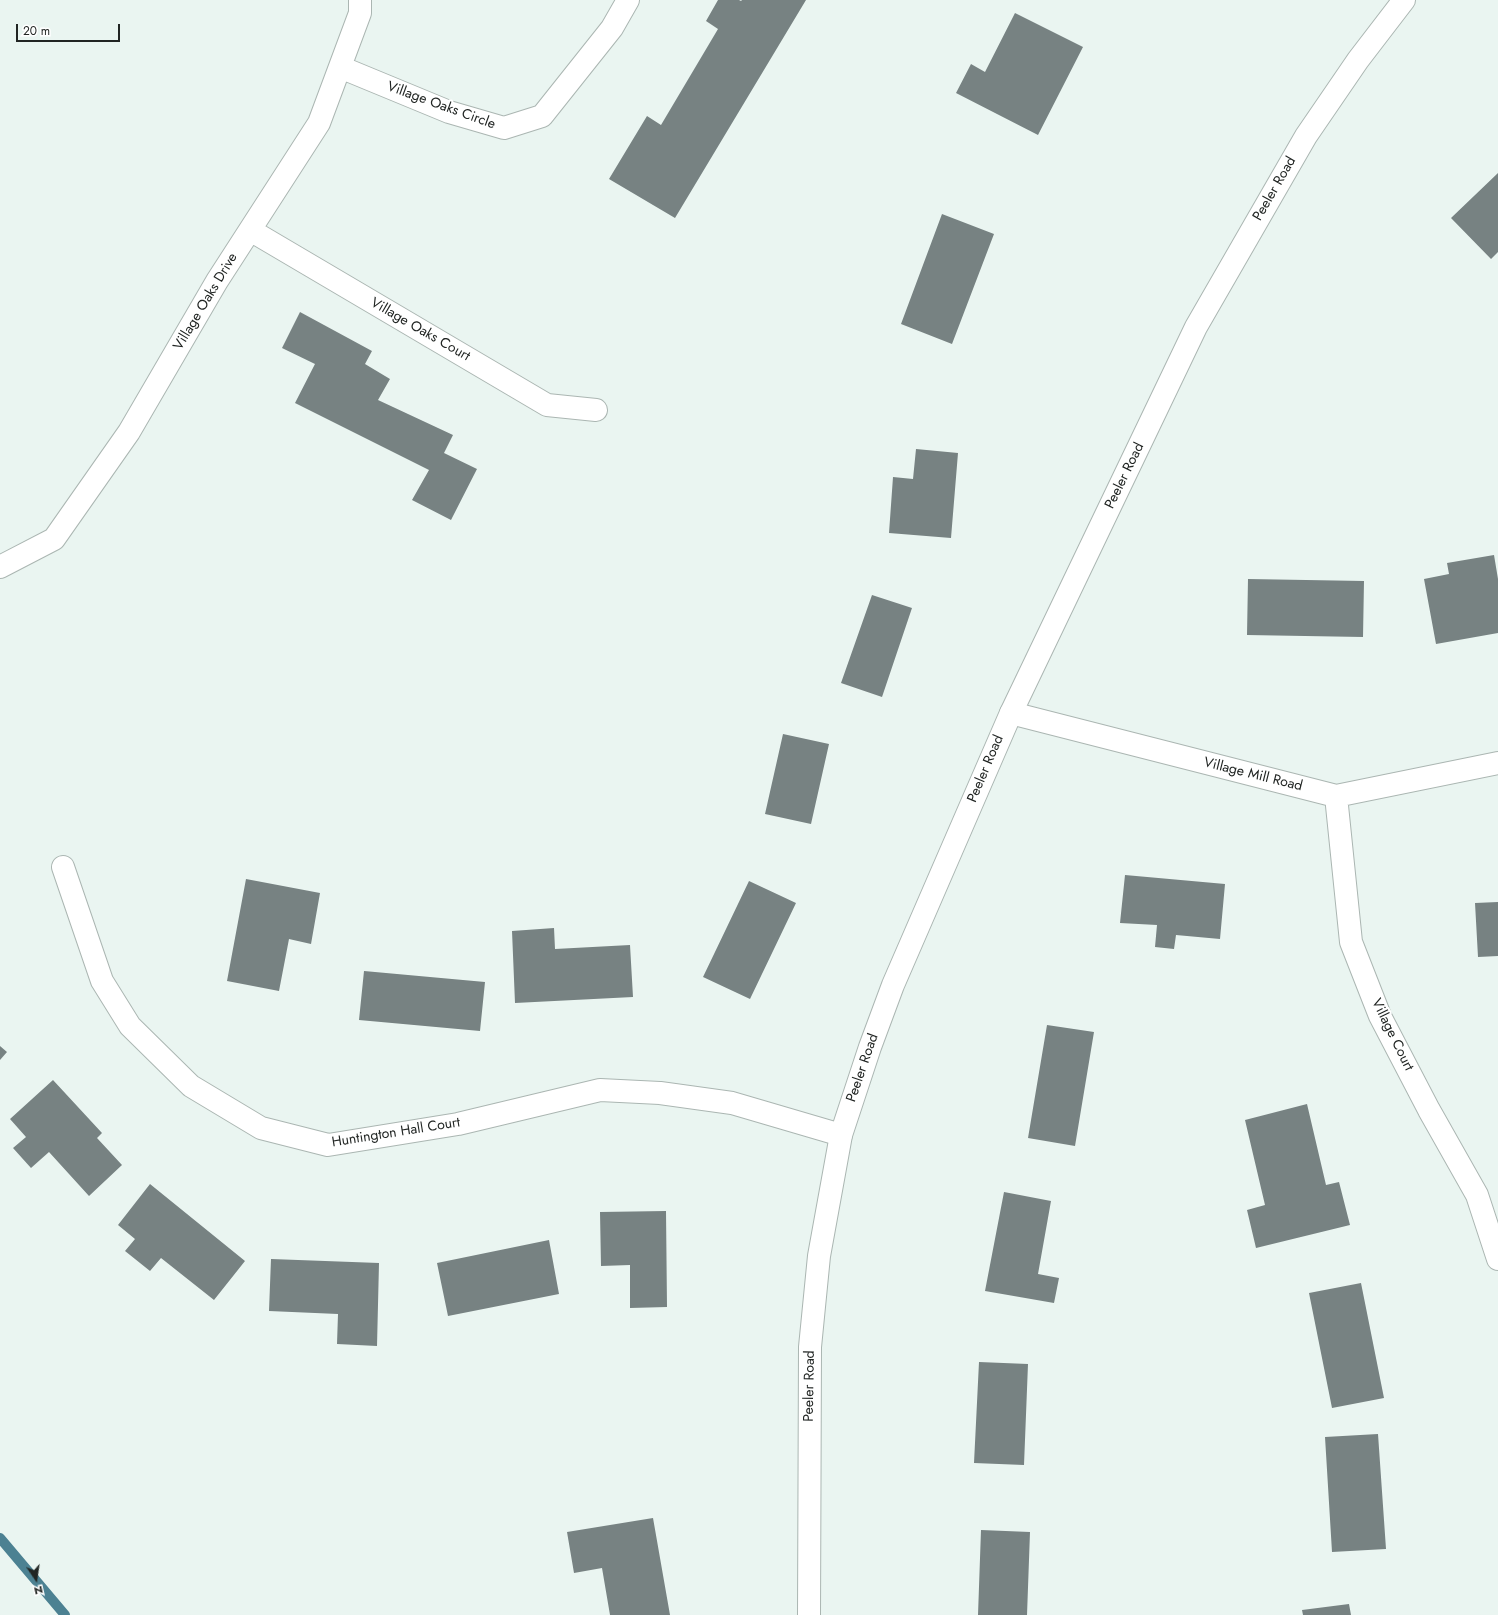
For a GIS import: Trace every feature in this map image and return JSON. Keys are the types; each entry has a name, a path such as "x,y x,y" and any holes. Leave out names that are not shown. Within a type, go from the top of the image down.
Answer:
{"street":[{"name":"Village Oaks Drive","path":"0,568 54,539 129,432 218,281 319,123 360,13 360,0"},
{"name":"Village Oaks Circle","path":"340,67 449,112 504,128 542,116 612,28 628,0"},
{"name":"Peeler Road","path":"809,1615 810,1347 818,1256 841,1135 870,1047 893,985 1010,713 1196,327 1306,136 1358,60 1404,0"},
{"name":"Village Oaks Court","path":"250,230 547,405 596,410"},
{"name":"Village Mill Road","path":"1010,713 1336,796 1498,763"},
{"name":"Village Court","path":"1336,796 1351,942 1380,1016 1429,1110 1477,1195 1498,1259"},
{"name":"Huntington Hall Court","path":"63,867 102,981 130,1026 191,1086 261,1128 328,1145 458,1124 600,1090 660,1093 732,1103 841,1135"}],"building":[{"path":"718,0 806,0 675,218 609,179 647,116 661,125 718,29 706,21"},
{"path":"1015,13 1083,47 1038,135 956,93 971,64 985,72"},
{"path":"1498,173 1498,252 1491,259 1451,218"},
{"path":"942,214 994,234 952,344 901,324"},
{"path":"300,312 372,351 365,364 390,379 378,400 453,435 444,453 477,469 451,520 412,500 429,470 295,403 315,364 282,348"},
{"path":"916,449 958,453 951,538 889,533 893,477 913,479"},
{"path":"1494,555 1498,579 1498,633 1436,644 1424,579 1449,574 1447,563"},
{"path":"1248,579 1364,581 1363,637 1247,635"},
{"path":"872,595 912,608 882,697 841,683"},
{"path":"783,734 829,744 811,824 765,814"},
{"path":"1125,875 1225,884 1220,939 1176,935 1174,949 1155,947 1157,925 1120,923"},
{"path":"246,879 320,893 311,944 289,939 279,991 227,981"},
{"path":"749,881 796,903 750,999 703,977"},
{"path":"1498,902 1498,956 1478,957 1475,903"},
{"path":"554,928 555,949 630,945 633,997 515,1003 512,931"},
{"path":"364,971 485,982 480,1031 359,1020"},
{"path":"1047,1025 1094,1032 1075,1146 1028,1138"},
{"path":"0,1046 7,1052 0,1060"},
{"path":"53,1080 102,1133 97,1138 122,1165 89,1196 49,1152 31,1168 13,1148 26,1137 10,1119"},
{"path":"1307,1104 1326,1185 1339,1182 1350,1225 1256,1248 1247,1210 1265,1205 1245,1120"},
{"path":"150,1184 245,1261 214,1300 161,1258 150,1271 125,1251 135,1239 118,1225"},
{"path":"1004,1192 1051,1201 1038,1274 1059,1278 1054,1303 985,1291"},
{"path":"666,1211 667,1307 630,1308 630,1265 601,1266 600,1212"},
{"path":"549,1240 559,1294 448,1316 437,1263"},
{"path":"271,1259 379,1263 377,1346 337,1344 338,1314 269,1311"},
{"path":"1361,1283 1384,1398 1332,1408 1309,1293"},
{"path":"979,1362 1028,1364 1024,1465 974,1463"},
{"path":"1378,1434 1386,1549 1332,1552 1325,1437"},
{"path":"653,1518 670,1615 610,1615 602,1568 574,1573 567,1532"},
{"path":"981,1530 1030,1532 1027,1615 978,1615"},
{"path":"1349,1604 1351,1615 1303,1615 1302,1610"}],"waterway":[{"path":"0,1538 65,1615"}]}
